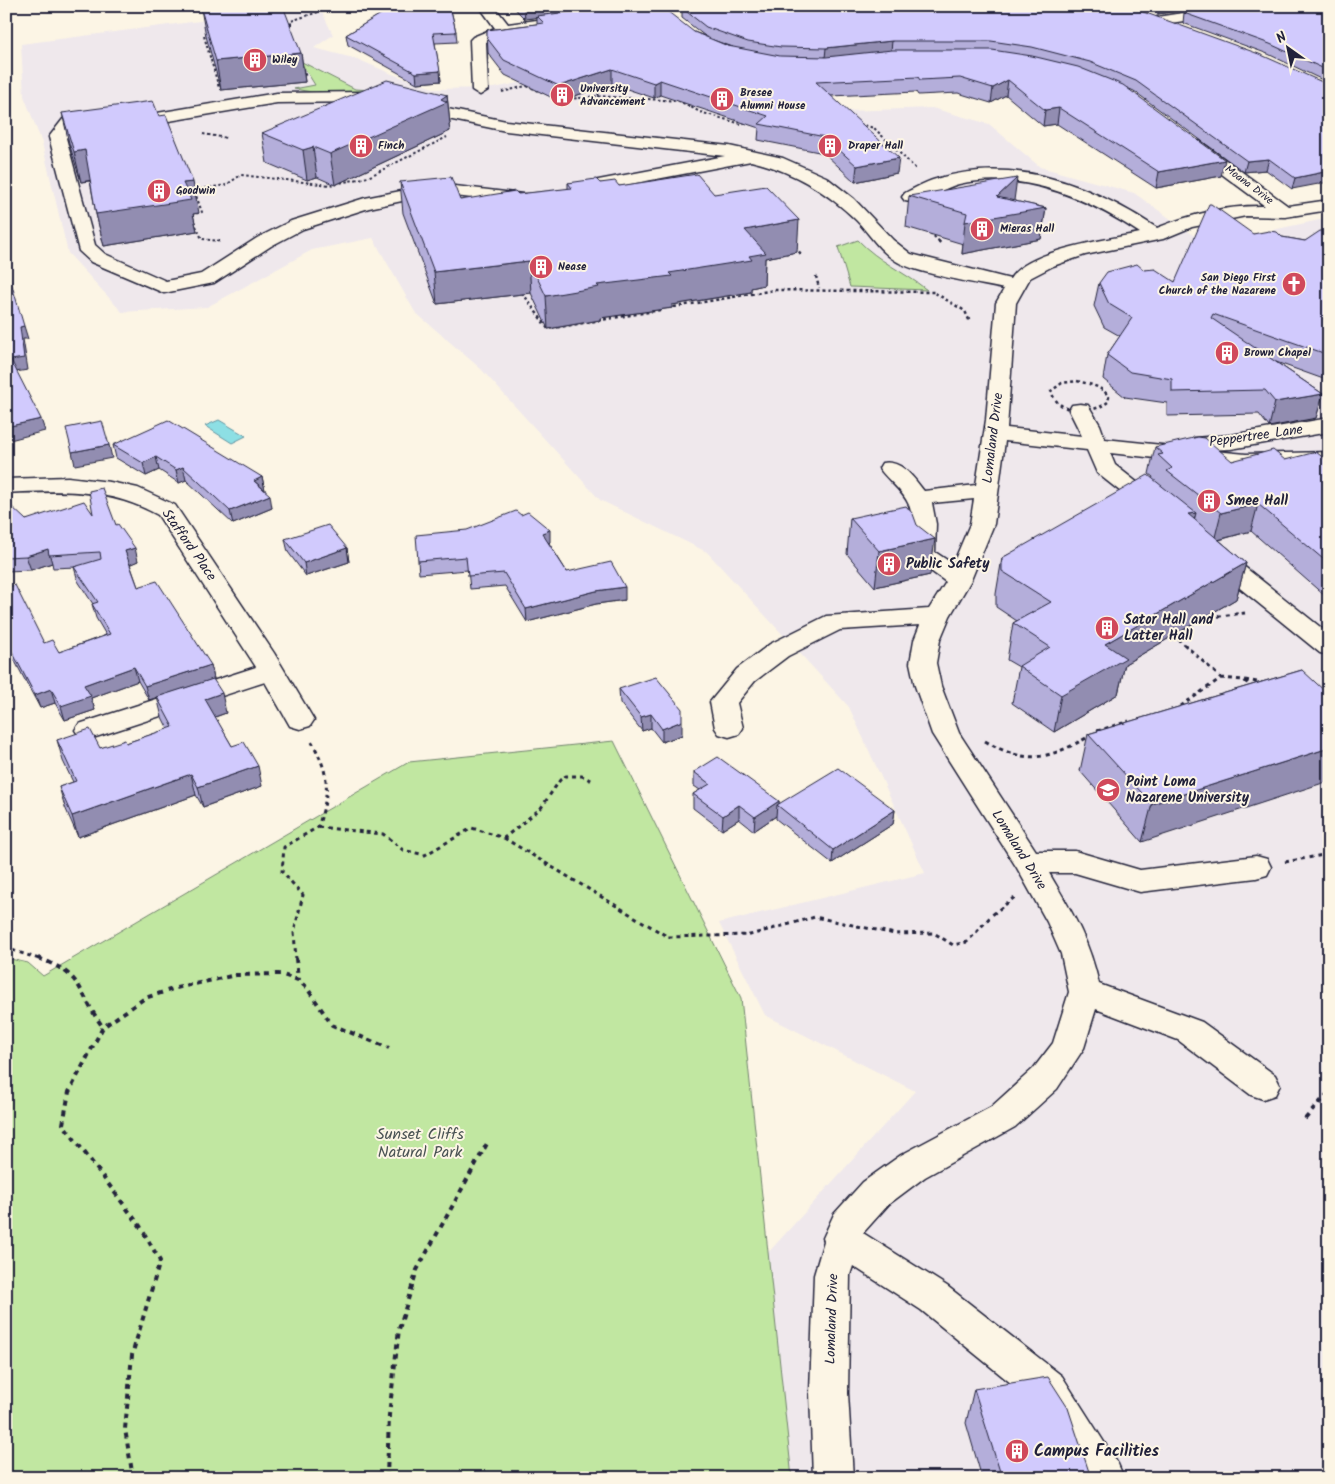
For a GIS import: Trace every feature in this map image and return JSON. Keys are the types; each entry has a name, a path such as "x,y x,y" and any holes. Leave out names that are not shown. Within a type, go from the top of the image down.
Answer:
{"street":[{"path":"486,6 504,29"},
{"path":"1157,21 1258,6"},
{"path":"610,14 657,7 673,13"},
{"path":"1141,15 1184,30"},
{"path":"480,90 478,40 504,29 591,17"},
{"path":"539,196 520,200 455,191 421,192 365,203 297,224 264,242 207,279 164,287 98,258 86,247 57,137 70,123 138,121 277,98 365,97 506,126 728,151 777,162 820,181 848,203 864,218 886,244 904,258 933,267 1014,286"},
{"name":"Moana Drive","path":"1182,136 1285,212"},
{"path":"559,193 751,156"},
{"path":"910,197 929,186 955,178 989,174 1012,175 1068,187 1136,221 1156,235"},
{"name":"Lomaland Drive","path":"833,1478 829,1393 832,1275 841,1238 847,1225 876,1193 913,1166 1003,1117 1045,1079 1068,1048 1085,992 1077,954 1062,921 1028,862 946,734 928,686 923,663 927,640 937,616 959,580 982,524 995,433 1005,310 1014,286 1022,274 1046,262 1080,250 1156,235 1190,238 1265,224 1285,212 1329,205"},
{"path":"1080,410 1089,425 1105,468 1174,523"},
{"name":"Peppertree Lane","path":"1123,446 1231,442 1329,425"},
{"name":"Peppertree Lane","path":"995,433 1246,461 1329,459"},
{"path":"890,468 920,498 926,518 923,554 959,580"},
{"name":"Stafford Place","path":"6,486 47,483 110,488 153,500 167,510 272,671 300,720"},
{"path":"920,498 956,493 986,492"},
{"path":"1197,541 1329,647"},
{"path":"729,728 723,702 746,675 779,650 835,622 882,621 937,616"},
{"path":"89,730 272,671"},
{"path":"1028,862 1075,862 1140,881 1256,867"},
{"path":"1085,992 1190,1031 1263,1085"},
{"path":"841,1238 934,1298 1048,1389 1104,1478"}],"path":[{"path":"291,21 336,6"},
{"path":"288,28 291,35"},
{"path":"213,35 204,36 220,90"},
{"path":"595,84 603,87 597,96"},
{"path":"526,85 554,101 570,101 597,96 681,102 691,99"},
{"path":"681,102 700,112 726,120 741,124 749,121"},
{"path":"726,120 735,116"},
{"path":"856,123 874,128 920,172"},
{"path":"202,134 227,138"},
{"path":"194,214 202,212 194,190 226,185 241,175 330,185 368,177 448,136"},
{"path":"192,208 194,214 191,215 202,239 225,242"},
{"path":"930,234 944,246"},
{"path":"794,246 801,254"},
{"path":"816,276 819,288"},
{"path":"928,287 965,310 970,322"},
{"path":"522,291 548,329 774,290 788,293 819,288 890,293 943,292"},
{"path":"1195,621 1204,618 1283,609"},
{"path":"1179,628 1170,631 1221,678 1271,684"},
{"path":"1173,709 1182,706 1221,678"},
{"path":"1244,680 1255,692"},
{"path":"946,734 979,737 1006,754 1037,759 1067,749 1101,730 1137,719"},
{"path":"300,720 324,764 329,795 318,827"},
{"path":"504,838 542,807 558,780 573,774 584,776 594,782"},
{"path":"298,980 294,932 303,896 282,872 284,847 318,827 383,834 403,850 425,855 472,828 504,838 668,937 750,935 816,917 895,934 934,933 953,945 967,942 992,915 1019,894"},
{"path":"1256,867 1329,854"},
{"path":"6,945 12,950 56,964 75,977 94,1015 103,1027"},
{"path":"133,1478 125,1429 132,1355 160,1261 140,1226 63,1124 69,1092 103,1027 145,998 176,988 236,975 280,974 298,980 308,988 332,1025 389,1048"},
{"path":"1305,1119 1329,1092"},
{"path":"387,1478 389,1415 399,1329 414,1278 489,1140"}],"shaded area":[{"name":"Point Loma Nazarene University","path":"316,6 323,14 333,35 314,48 357,59 392,74 436,89 494,88 575,71 614,87 666,80 846,111 932,108 989,124 1040,167 1134,193 1206,244 1329,218 1329,1478 695,1478 695,1333 915,1091 765,1015 719,923 925,873 849,707 707,552 600,500 481,369 415,312 373,238 312,250 207,307 122,312 68,253 42,143 24,96 21,44"}],"green space":[{"path":"300,61 355,89 372,90 372,94 318,93 294,89 315,85"},
{"path":"858,240 874,254 927,290 850,287 838,247"},
{"name":"Sunset Cliffs Natural Park","path":"614,741 741,998 792,1478 6,1478 6,958 28,963 43,976 409,762"}],"water":[{"path":"219,420 246,436 232,443 205,426"}],"building":[{"path":"220,6 283,6 301,53 216,61 201,9"},
{"path":"394,6 450,6 456,32 433,33 440,71 416,73 346,35"},
{"path":"521,6 545,6 524,9"},
{"path":"613,6 632,6 637,11 662,7 694,32 728,46 780,56 826,57 892,50 992,50 1032,56 1078,67 1123,85 1225,160 1159,172 1059,108 1045,110 1008,80 993,88 960,78 920,80 918,77 816,82 899,158 857,166 825,137 759,124 768,116 660,80 654,83 612,69 559,86 504,60 487,38 487,30 544,23 537,16"},
{"path":"692,6 1127,6 1259,54 1329,85 1329,171 1295,178 1269,159 1247,161 1136,81 1090,62 1032,47 991,41 892,41 826,48 781,47 748,42 706,27 682,8"},
{"path":"1232,6 1329,6 1329,71 1270,44 1184,13"},
{"path":"387,80 447,95 441,99 447,102 330,154 313,147 303,150 262,133"},
{"path":"153,101 159,116 166,115 193,182 183,183 191,200 96,214 85,150 74,152 62,113"},
{"path":"697,174 714,194 766,186 799,220 745,230 766,253 749,256 752,260 669,273 672,276 597,285 599,287 546,296 529,261 434,272 400,182 451,177 460,200 515,191 518,194 572,188 568,183 596,179 600,183 615,181 619,186"},
{"path":"1017,178 997,197 1046,208 965,222 967,213 909,196"},
{"path":"1209,204 1253,234 1269,231 1277,232 1282,237 1305,241 1320,231 1329,231 1329,355 1213,314 1211,318 1323,394 1275,402 1265,390 1172,392 1172,379 1130,372 1107,355 1132,318 1109,304 1099,283 1107,272 1137,264 1144,270 1155,269 1175,282"},
{"path":"6,272 8,272 24,326 20,327 24,358 11,360 41,419 6,427"},
{"path":"168,420 262,477 254,481 270,495 230,511 183,467 176,470 156,457 143,463 113,445"},
{"path":"102,421 109,445 72,452 66,428"},
{"path":"1198,437 1205,438 1232,461 1273,450 1285,460 1316,452 1329,462 1329,564 1258,504 1221,513 1167,471 1172,468 1158,455 1163,454 1155,447"},
{"name":"Sator Hall and Latter Hall","path":"1148,475 1196,513 1188,514 1246,563 1105,644 1126,658 1061,695 1019,666 1050,647 1013,623 1051,602 1002,571 1002,558"},
{"path":"102,488 116,525 118,524 135,548 125,551 138,587 157,581 211,665 145,686 134,667 84,685 91,696 61,706 51,689 35,695 6,640 6,588 15,585 44,643 52,640 59,652 110,634 92,604 98,602 74,567 101,559 100,552 49,555 48,549 26,556 6,557 6,507 10,505 26,520 84,501 93,514 89,491"},
{"path":"906,506 913,514 917,525 935,539 879,551 850,518"},
{"path":"516,511 521,515 528,512 550,530 542,533 567,572 611,562 625,587 596,591 526,609 504,573 468,576 466,557 418,561 416,535 467,530"},
{"path":"328,525 347,548 304,563 285,539"},
{"path":"1302,670 1329,695 1329,748 1152,804 1088,734"},
{"path":"656,677 682,709 682,721 662,729 651,714 641,717 619,689"},
{"path":"213,679 222,693 205,699 232,746 244,742 258,766 198,787 191,774 72,816 59,787 76,781 57,740 90,729 100,748 125,740 126,743 173,727 157,697"},
{"path":"718,757 779,801 755,817 739,805 723,816 693,794 710,784 694,772"},
{"path":"838,768 895,810 833,850 777,805"},
{"path":"1048,1377 1068,1408 1091,1478 1002,1478 974,1389"}],"place":[{"name":"Wiley","path":"255,60"},
{"name":"University Advancement","path":"562,95"},
{"name":"Bresee Alumni House","path":"722,99"},
{"name":"Finch","path":"361,146"},
{"name":"Draper Hall","path":"830,146"},
{"name":"Goodwin","path":"159,191"},
{"name":"Mieras Hall","path":"982,229"},
{"name":"Nease","path":"541,267"},
{"name":"San Diego First Church of the Nazarene","path":"1294,284"},
{"name":"Brown Chapel","path":"1227,353"},
{"name":"Smee Hall","path":"1209,501"},
{"name":"Public Safety","path":"889,564"},
{"name":"Sator Hall and Latter Hall","path":"1107,628"},
{"name":"Point Loma Nazarene University","path":"1108,790"},
{"name":"Campus Facilities","path":"1017,1451"}]}
